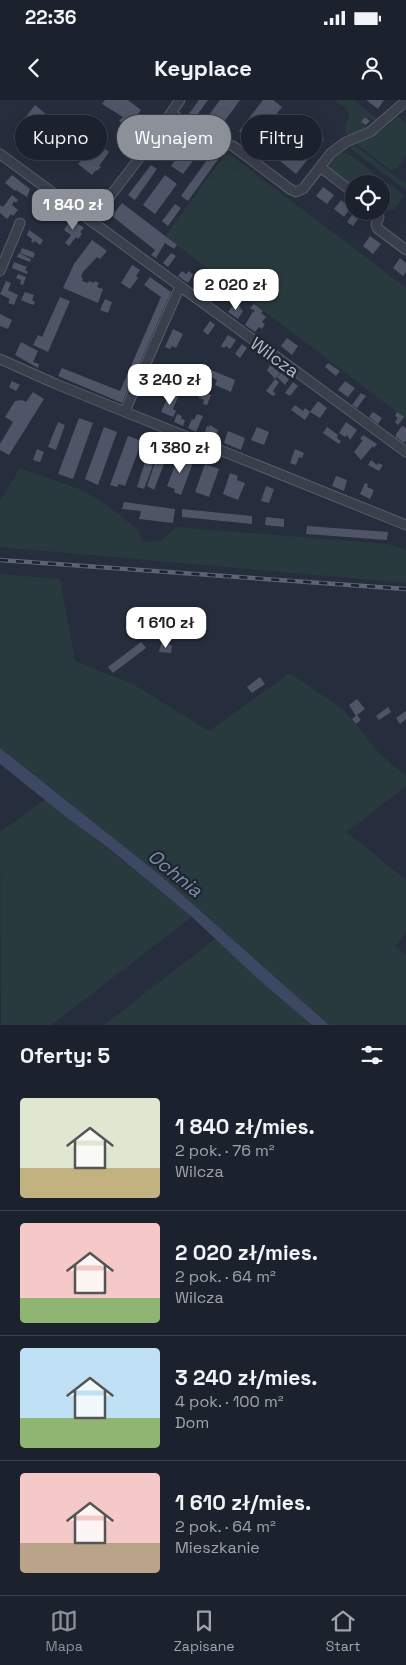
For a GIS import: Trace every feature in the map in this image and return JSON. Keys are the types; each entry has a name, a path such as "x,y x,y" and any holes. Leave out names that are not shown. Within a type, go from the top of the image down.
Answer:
{"street":[{"path":"91,220 144,152 180,100"},
{"path":"171,113 207,139 233,146 296,192 303,189 332,153 346,142 370,132 406,102"},
{"name":"Wilcza","path":"0,154 406,452"},
{"path":"320,167 345,186"},
{"path":"378,220 377,228 406,250"},
{"path":"0,271 20,223"},
{"path":"125,411 177,292 181,287"},
{"path":"0,359 406,525"}],"shaded area":[{"path":"335,100 354,100 379,121 377,122 365,116 361,122 367,128 351,136 347,135 345,127 349,114"},
{"path":"398,116 406,124 406,155 396,169 391,170 356,144 378,132"},
{"path":"353,144 406,184 406,190 390,178 390,175 386,175 350,148"},
{"path":"340,153 347,153 377,175 345,175 345,180 328,168 332,160"},
{"path":"231,155 406,288 406,419 165,236 221,160 231,160"},
{"path":"390,185 404,195 394,210 390,210"},
{"path":"20,468 82,490 104,503 138,530 143,542 161,541 176,527 388,544 406,550 406,583 0,547 0,501"},
{"path":"0,574 60,579 75,661 133,684 209,731 290,673 344,710 380,754 406,776 406,786 347,832 406,880 406,932 395,946 406,955 406,1025 329,1025 160,875 0,748"},
{"path":"46,799 192,917 51,1025 1,1025 0,832"},
{"path":"215,939 312,1025 104,1025"}],"water":[{"path":"0,748 160,875 329,1025 312,1025 257,978 192,917 107,847 0,764"}],"building":[{"path":"105,100 128,100 141,110 137,115 120,115 102,104"},
{"path":"199,100 208,100 197,115 188,115"},
{"path":"220,100 240,100 229,115 209,115"},
{"path":"263,100 273,100 282,107 275,115 251,115"},
{"path":"366,100 384,100 378,109"},
{"path":"35,105 47,115 27,115"},
{"path":"365,117 370,121 366,125 361,122"},
{"path":"81,160 103,160 99,166 101,167 92,175 78,164"},
{"path":"175,160 194,160 183,174 171,166"},
{"path":"207,160 218,160 188,201 181,196"},
{"path":"279,160 307,160 296,174"},
{"path":"151,165 157,169 135,200 128,195"},
{"path":"12,175 30,189 27,197 5,183"},
{"path":"165,175 177,184 155,214 143,205"},
{"path":"323,187 334,195 327,204 316,196"},
{"path":"12,195 18,200 16,203 14,201 12,205 18,210 7,219 0,213 0,205 3,207"},
{"path":"341,200 345,203 345,216 344,217 334,209"},
{"path":"122,203 177,245 174,249 165,243 156,258 151,255 155,250 112,216"},
{"path":"175,204 181,208 168,226 162,221"},
{"path":"71,219 84,228 80,232 82,234 78,239 76,237 69,246 65,243 71,235 64,230"},
{"path":"348,220 357,220 353,226 347,222"},
{"path":"29,230 43,240 40,245 35,241 33,243 31,241 32,239 27,235"},
{"path":"370,236 381,244 373,254 363,246"},
{"path":"92,240 107,251 100,259 97,257 83,272 81,277 83,278 82,281 88,283 89,281 94,283 95,281 99,283 97,287 103,289 98,303 63,288 74,264"},
{"path":"22,248 33,252 35,254 33,258 20,253"},
{"path":"19,253 31,259 30,262 17,257"},
{"path":"171,253 176,256 168,267 163,263"},
{"path":"400,258 406,263 406,272 403,276 393,268"},
{"path":"14,262 27,267 25,270 28,272 27,274 12,268"},
{"path":"132,265 140,270 136,276 138,278 130,289 121,283"},
{"path":"182,271 186,274 189,271 193,275 188,283 178,276"},
{"path":"18,274 26,277 23,285 20,284 21,280 16,278"},
{"path":"214,274 220,279 217,284 210,279"},
{"path":"150,277 171,292 122,403 58,376 62,368 120,391 161,297 144,285"},
{"path":"6,281 11,283 8,290 18,295 14,305 8,303 10,299 0,294"},
{"path":"227,284 233,288 231,292 228,290 225,294 222,291"},
{"path":"210,286 219,292 213,301 204,294"},
{"path":"25,292 34,295 32,300 35,302 33,305 21,300"},
{"path":"60,297 70,301 48,352 33,345 38,335 42,337"},
{"path":"105,299 112,302 108,313 100,310"},
{"path":"234,304 241,307 243,311 238,319 228,312"},
{"path":"254,304 263,311 261,313 266,317 262,322 265,324 262,329 259,327 255,332 245,325 255,311 250,308"},
{"path":"0,314 12,320 8,329 0,326"},
{"path":"210,321 215,325 208,335 203,331"},
{"path":"173,329 183,334 176,348 172,346 170,349 165,347"},
{"path":"228,335 236,340 230,349 226,346 224,348 221,346"},
{"path":"287,338 298,346 292,355 281,346"},
{"path":"21,342 38,351 33,362 39,364 38,368 15,355"},
{"path":"242,344 247,348 240,358 235,354"},
{"path":"328,363 340,371 336,376 325,367"},
{"path":"199,365 235,380 231,392 215,385 217,380 209,376 207,380 204,378 205,375 196,371"},
{"path":"270,365 280,373 275,379 267,370"},
{"path":"152,372 171,379 168,387 149,380"},
{"path":"281,373 289,379 285,385 277,377"},
{"path":"275,379 279,382 273,391 276,394 273,396 266,391"},
{"path":"12,381 20,385 16,391 9,387"},
{"path":"345,381 355,388 348,397 338,390"},
{"path":"293,382 298,386 290,396 285,393"},
{"path":"203,387 207,389 206,393 211,395 207,405 203,404 204,400 198,397"},
{"path":"33,392 44,399 9,455 0,450 0,444 13,422 5,417 15,401 22,400 26,402"},
{"path":"361,393 366,396 357,408 352,405"},
{"path":"169,394 178,397 173,409 176,411 173,417 161,412"},
{"path":"318,401 327,408 320,418 310,412"},
{"path":"295,405 303,411 305,408 310,412 305,420 291,410"},
{"path":"373,412 382,418 378,424 369,417"},
{"path":"397,412 404,417 398,425 395,422 398,418 395,416"},
{"path":"177,414 182,416 181,419 185,420 183,426 174,422"},
{"path":"197,414 203,416 196,432 188,428 192,419 194,420"},
{"path":"79,418 93,423 73,479 58,474"},
{"path":"58,422 65,425 56,450 48,447"},
{"path":"346,422 357,430 350,440 347,435 345,437 339,433"},
{"path":"210,425 218,430 215,439 204,435 207,426 209,427"},
{"path":"402,426 406,428 406,441 404,443 396,437"},
{"path":"104,427 117,432 98,485 85,479"},
{"path":"257,427 269,432 264,445 251,440"},
{"path":"327,427 338,435 337,438 341,441 339,444 323,433"},
{"path":"228,431 245,438 241,450 224,443"},
{"path":"363,435 377,444 361,460 354,452 363,440 360,439"},
{"path":"128,436 142,441 125,486 119,484 117,487 110,485"},
{"path":"160,448 169,451 154,490 147,486"},
{"path":"37,449 44,452 40,462 33,460"},
{"path":"295,449 304,453 302,458 299,457 296,465 290,463"},
{"path":"179,455 194,460 181,495 174,492 175,489 167,486"},
{"path":"371,460 377,465 378,463 383,465 379,471 368,465"},
{"path":"145,462 153,465 144,489 137,487"},
{"path":"205,464 219,469 209,497 195,492"},
{"path":"230,473 238,476 237,480 245,483 238,500 223,494"},
{"path":"336,476 347,480 344,491 332,486"},
{"path":"365,483 368,484 367,487 374,490 370,499 360,494"},
{"path":"266,486 274,489 269,503 261,501"},
{"path":"124,502 175,509 173,523 139,519 141,511 122,509"},
{"path":"182,509 252,516 252,524 182,517"},
{"path":"266,517 284,519 284,527 265,525"},
{"path":"307,526 388,532 387,540 306,534"},
{"path":"141,642 146,648 113,673 108,667"},
{"path":"161,644 172,645 171,653 159,652"},
{"path":"260,677 265,684 252,693 247,687"},
{"path":"357,699 365,709 357,715 361,720 356,724 352,719 356,716 349,705"},
{"path":"388,707 391,712 379,720 376,716"},
{"path":"406,711 406,719 400,724 396,718"}],"railway":[{"path":"0,560 406,589"}],"water label":[{"name":"Ochnia","path":"175,873"}]}
